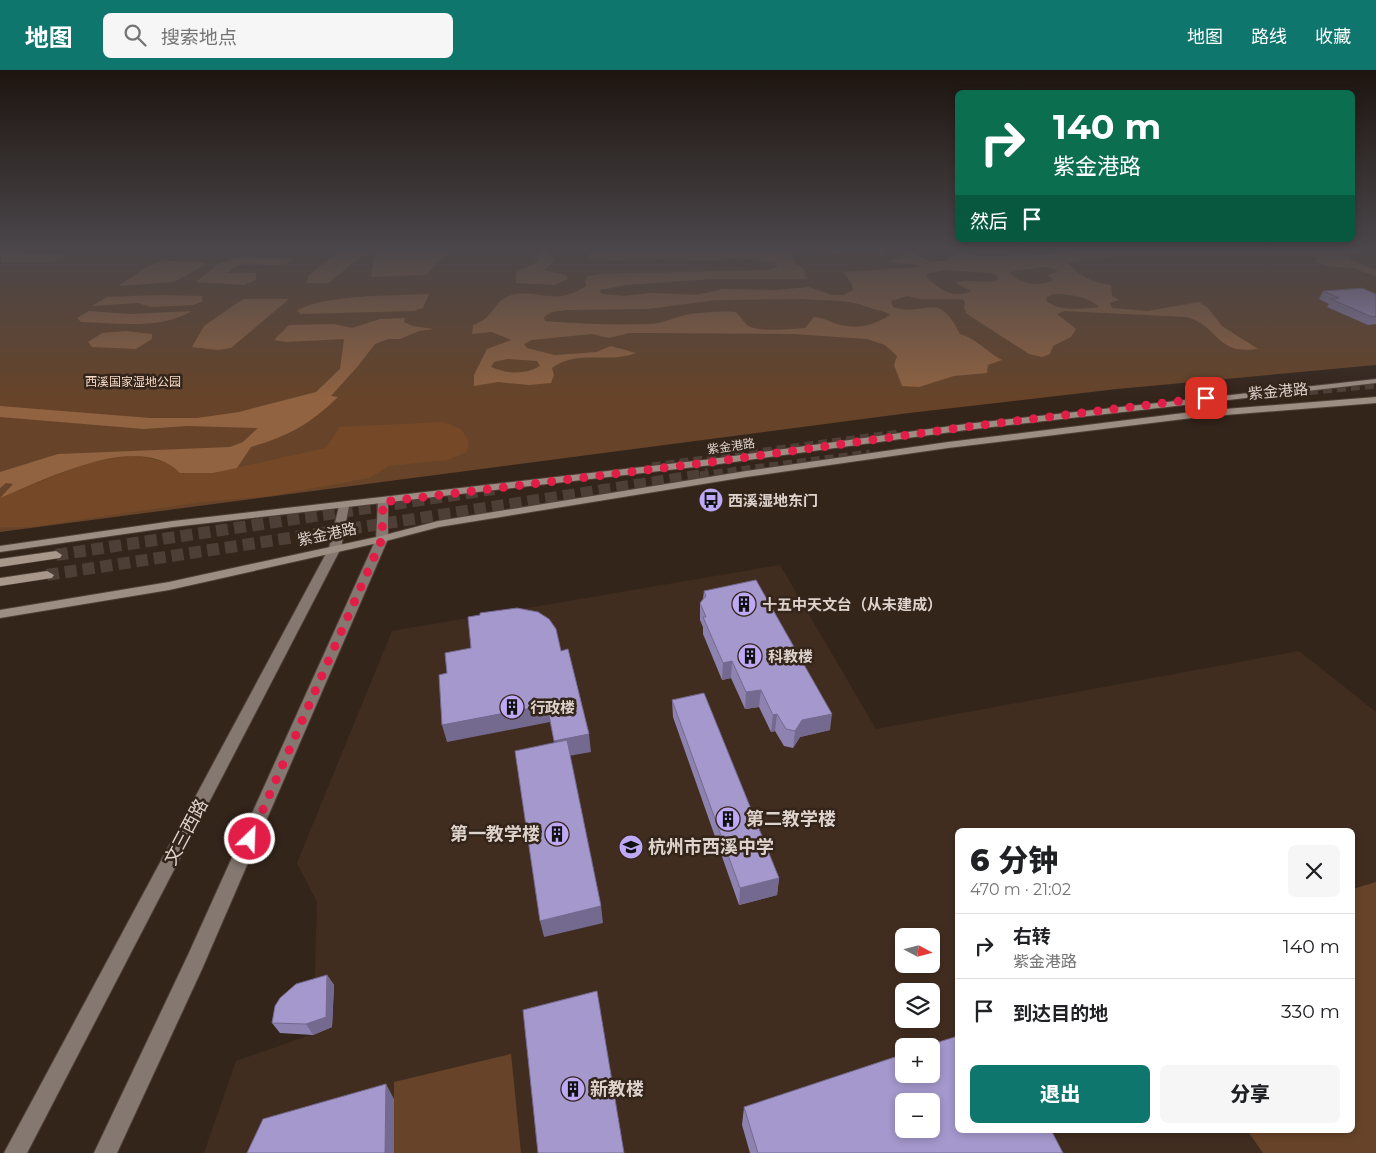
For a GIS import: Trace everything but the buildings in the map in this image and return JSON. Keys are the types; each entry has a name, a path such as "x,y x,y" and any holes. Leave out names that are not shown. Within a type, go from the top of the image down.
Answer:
{"highway":[{"path":"0,563 56,555"},
{"path":"0,582 47,575"}],"main road":[{"name":"紫金港路","path":"0,549 173,524 383,502 712,462 985,424 1376,381"},
{"name":"紫金港路","path":"0,614 169,586 382,539 438,524 746,474 948,445 1200,414 1376,400"},
{"path":"105,1153 195,962 382,539 383,502"},
{"name":"文三西路","path":"16,1153 335,548 344,506"}],"shaded area":[{"path":"104,299 202,299 202,302 193,305 152,307 137,303 92,306"},
{"path":"243,299 289,299 231,348 218,350 192,347 204,326"},
{"path":"341,299 427,299 423,308 414,311 301,314 297,311 308,305"},
{"path":"503,299 899,299 891,301 893,307 915,309 931,307 945,312 960,334 971,339 1002,360 988,365 987,373 954,376 919,387 902,386 894,365 897,356 885,345 867,339 793,334 650,333 629,333 609,338 592,334 532,340 524,344 527,348 555,355 596,352 611,346 636,353 625,356 572,359 562,362 552,368 554,375 551,383 529,385 498,382 474,386 474,375 487,349 511,340 492,332 472,334 473,325 485,318","holes":["804,299 852,302 890,315 877,322 858,327 845,326 814,317 805,328 774,330 750,327 736,312 690,314 660,323 649,324 558,322 545,321 544,317 552,312 567,310 648,309 716,300","507,359 537,361 540,366 522,372 503,371 491,367 494,362"]},
{"path":"918,299 1047,299 1046,301 1058,307 1079,309 1099,307 1085,299 1116,299 1119,300 1110,303 1112,308 1147,311 1199,302 1208,308 1222,326 1258,349 1244,350 1233,348 1218,339 1197,321 1186,317 1064,311 1057,314 1076,329 1071,337 1053,346 1050,354 1042,357 1029,354 967,314 964,308 965,301 960,299"},
{"path":"89,311 130,314 192,311 166,321 138,324 81,322 77,318"},
{"path":"405,318 404,322 413,326 434,329 419,331 400,339 388,339 375,344 331,396 338,397 318,415 288,433 251,447 237,468 213,473 180,473 162,461 141,456 117,457 66,471 0,498 13,484 6,483 0,488 0,472 58,454 230,447 243,442 258,428 187,426 144,429 0,417 0,406 150,418 197,418 239,412 316,392 340,369 344,339 286,342 274,340 289,325 334,324 352,328 380,319"},
{"path":"126,331 152,334 152,339 136,349 92,347 88,342 102,333"},
{"path":"443,422 461,429 469,442 467,452 447,460 389,466 369,478 270,496 201,502 31,527 0,527 0,498 84,464 133,455 213,473 326,448 340,427"},
{"name":"杭州市西溪中学","path":"780,565 876,729 1299,651 1376,712 1376,1153 204,1153 236,1061 313,1034 317,902 297,863 392,631"}],"green space":[{"name":"西溪国家湿地公园","path":"0,299 1376,299 1376,365 1117,389 909,413 0,532"},
{"path":"1376,882 1376,1153 1263,1153 1249,1133 1355,1133 1355,888"},
{"path":"511,1054 521,1153 394,1153 394,1082"}],"tunnel":[{"path":"1295,392 1376,384"},
{"path":"652,467 898,434"},
{"path":"700,476 870,454"},
{"path":"47,575 708,474"},
{"path":"56,555 494,489"}],"place":[{"name":"西溪湿地东门","path":"711,500"},
{"name":"十五中天文台（从未建成）","path":"744,604"},
{"name":"科教楼","path":"750,656"},
{"name":"行政楼","path":"512,707"},
{"name":"第二教学楼","path":"728,819"},
{"name":"第一教学楼","path":"557,834"},
{"name":"杭州市西溪中学","path":"631,847"},
{"name":"新教楼","path":"573,1089"}],"route":[{"path":"250,839 382,539 383,502 712,462 966,427 1206,398"}]}
